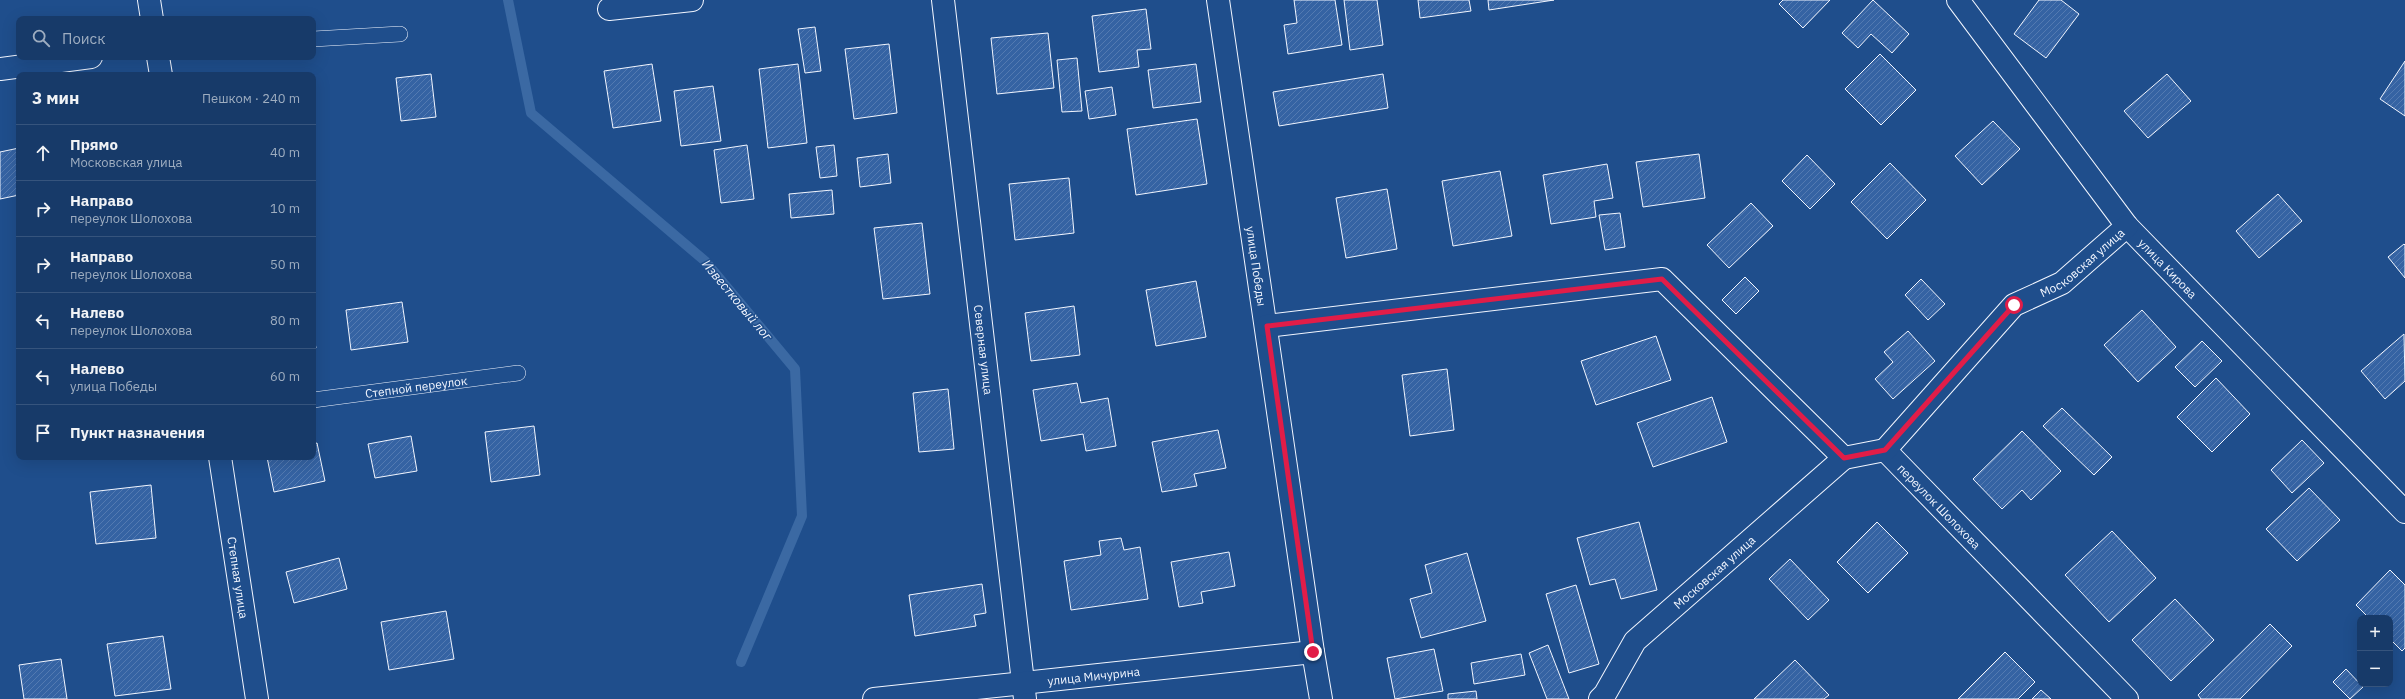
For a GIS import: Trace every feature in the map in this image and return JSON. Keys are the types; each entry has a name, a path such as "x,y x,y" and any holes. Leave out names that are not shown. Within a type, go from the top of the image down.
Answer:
{"street":[{"path":"149,0 152,16"},
{"path":"609,9 692,0"},
{"name":"Северная улица","path":"943,0 1023,691"},
{"name":"улица Победы","path":"1218,0 1321,699"},
{"name":"улица Кирова","path":"1958,0 2127,226 2405,512"},
{"path":"0,69 68,60"},
{"path":"158,60 160,72"},
{"name":"Московская улица","path":"1885,450 2014,305 2062,283 2127,226"},
{"path":"1267,326 1662,279 1844,458 1885,450"},
{"name":"переулок Шолохова","path":"1885,450 2127,699"},
{"name":"Московская улица","path":"1605,697 1635,641 1844,458"},
{"name":"Степная улица","path":"220,460 257,699"},
{"name":"улица Мичурина","path":"874,699 1023,691 1313,652"}],"lane":[{"path":"316,39 400,34"},
{"name":"Степной переулок","path":"316,400 518,372"}],"building":[{"path":"1294,0 1335,0 1342,45 1288,54 1284,25 1297,23"},
{"path":"1344,0 1377,0 1383,45 1350,50"},
{"path":"1418,0 1469,0 1471,11 1420,18"},
{"path":"1488,0 1554,0 1489,10"},
{"path":"1783,0 1830,0 1803,28 1779,4"},
{"path":"1873,0 1909,34 1892,53 1871,34 1858,48 1842,33"},
{"path":"2039,0 2061,0 2079,14 2046,58 2014,34"},
{"path":"1146,9 1151,49 1137,50 1139,67 1099,72 1092,16"},
{"path":"815,27 821,71 805,73 798,29"},
{"path":"1048,33 1054,88 997,94 991,38"},
{"path":"889,44 897,113 854,119 845,49"},
{"path":"1880,54 1916,90 1881,125 1845,89"},
{"path":"1077,58 1082,111 1062,112 1057,60"},
{"path":"2405,61 2405,116 2380,99"},
{"path":"652,64 661,121 613,128 604,71"},
{"path":"798,64 807,143 768,148 759,69"},
{"path":"1196,64 1201,102 1153,108 1148,70"},
{"path":"431,74 436,117 401,121 396,78"},
{"path":"1383,74 1388,108 1279,126 1273,92"},
{"path":"2167,74 2191,101 2148,138 2124,111"},
{"path":"713,86 721,141 681,146 674,91"},
{"path":"1112,87 1116,115 1089,119 1085,91"},
{"path":"1197,119 1207,184 1136,195 1127,129"},
{"path":"1993,121 2020,149 1982,185 1955,156"},
{"path":"747,145 754,199 721,203 714,150"},
{"path":"834,145 837,176 820,178 816,147"},
{"path":"16,149 16,196 0,199 0,152"},
{"path":"888,154 891,183 860,187 857,158"},
{"path":"1699,154 1705,198 1643,207 1636,162"},
{"path":"1807,155 1835,184 1810,209 1782,181"},
{"path":"1890,163 1926,200 1887,239 1851,202"},
{"path":"1607,164 1613,198 1594,201 1596,217 1551,224 1543,175"},
{"path":"1500,171 1512,236 1453,246 1442,181"},
{"path":"1069,178 1074,233 1015,240 1009,184"},
{"path":"1387,189 1397,249 1346,258 1336,198"},
{"path":"832,190 834,214 791,218 789,194"},
{"path":"2278,194 2302,221 2259,258 2236,231"},
{"path":"1751,203 1773,226 1729,268 1707,245"},
{"path":"1620,213 1625,247 1605,250 1599,215"},
{"path":"922,223 930,294 883,299 874,228"},
{"path":"2404,244 2405,245 2405,278 2388,257"},
{"path":"1745,277 1759,291 1736,314 1722,300"},
{"path":"1921,279 1945,304 1928,320 1905,295"},
{"path":"1196,281 1206,337 1156,346 1146,290"},
{"path":"402,302 408,342 351,350 346,310"},
{"path":"1074,306 1080,355 1031,361 1025,313"},
{"path":"2142,310 2176,347 2138,382 2104,345"},
{"path":"1908,331 1935,361 1893,399 1875,379 1893,362 1884,352"},
{"path":"2404,334 2405,381 2385,399 2361,371"},
{"path":"1656,336 1671,380 1596,405 1581,361"},
{"path":"2202,341 2222,361 2195,387 2175,367"},
{"path":"1447,369 1454,430 1410,436 1402,375"},
{"path":"2216,378 2250,414 2212,452 2177,417"},
{"path":"1077,383 1081,403 1108,398 1116,446 1086,451 1083,434 1041,441 1033,390"},
{"path":"948,389 954,449 919,452 913,393"},
{"path":"1712,397 1727,442 1653,467 1637,423"},
{"path":"2062,408 2112,457 2094,475 2043,426"},
{"path":"534,426 540,475 491,482 485,432"},
{"path":"1218,430 1226,468 1194,474 1197,486 1162,492 1152,442"},
{"path":"2022,431 2061,471 2031,500 2022,490 2002,509 1973,479"},
{"path":"411,436 417,471 375,478 368,444"},
{"path":"2302,440 2324,463 2292,493 2271,470"},
{"path":"316,443 325,481 274,492 268,460 316,460"},
{"path":"151,485 156,538 96,544 90,492"},
{"path":"2309,488 2340,520 2297,561 2266,529"},
{"path":"1639,522 1657,590 1621,599 1615,579 1590,585 1577,538"},
{"path":"1877,522 1908,553 1868,593 1837,562"},
{"path":"2112,531 2156,578 2109,622 2065,575"},
{"path":"1121,538 1124,550 1140,547 1148,599 1071,610 1064,561 1101,555 1099,541"},
{"path":"1229,552 1235,586 1201,592 1203,603 1179,607 1171,562"},
{"path":"1467,553 1486,621 1421,638 1410,599 1432,593 1425,565"},
{"path":"339,558 347,589 294,603 286,572"},
{"path":"1790,559 1829,600 1808,620 1769,579"},
{"path":"2390,570 2405,585 2405,648 2402,651 2393,642 2393,615 2366,615 2356,605"},
{"path":"982,584 986,613 974,615 976,626 915,636 909,595"},
{"path":"1576,585 1599,664 1569,673 1546,594"},
{"path":"2175,599 2214,640 2171,681 2132,640"},
{"path":"446,611 454,659 389,670 381,622"},
{"path":"2270,624 2292,646 2240,699 2201,699 2198,695"},
{"path":"163,636 171,689 115,696 107,644"},
{"path":"1548,645 1569,699 1547,699 1529,653"},
{"path":"1434,649 1443,691 1395,699 1387,658"},
{"path":"2005,652 2035,682 2018,699 1958,699"},
{"path":"1521,654 1525,675 1474,684 1471,663"},
{"path":"61,659 67,699 24,699 19,665"},
{"path":"1795,660 1829,695 1824,699 1754,699"},
{"path":"2346,669 2357,681 2357,687 2363,687 2350,699 2333,682"},
{"path":"2041,690 2051,699 2032,699"},
{"path":"1476,691 1477,699 1448,699 1448,694"}],"waterway":[{"name":"Известковый лог","path":"508,0 531,113 705,261 795,369 802,516 741,662"}],"route":[{"path":"1313,652 1267,326 1662,279 1844,458 1885,450 2014,305"}]}
